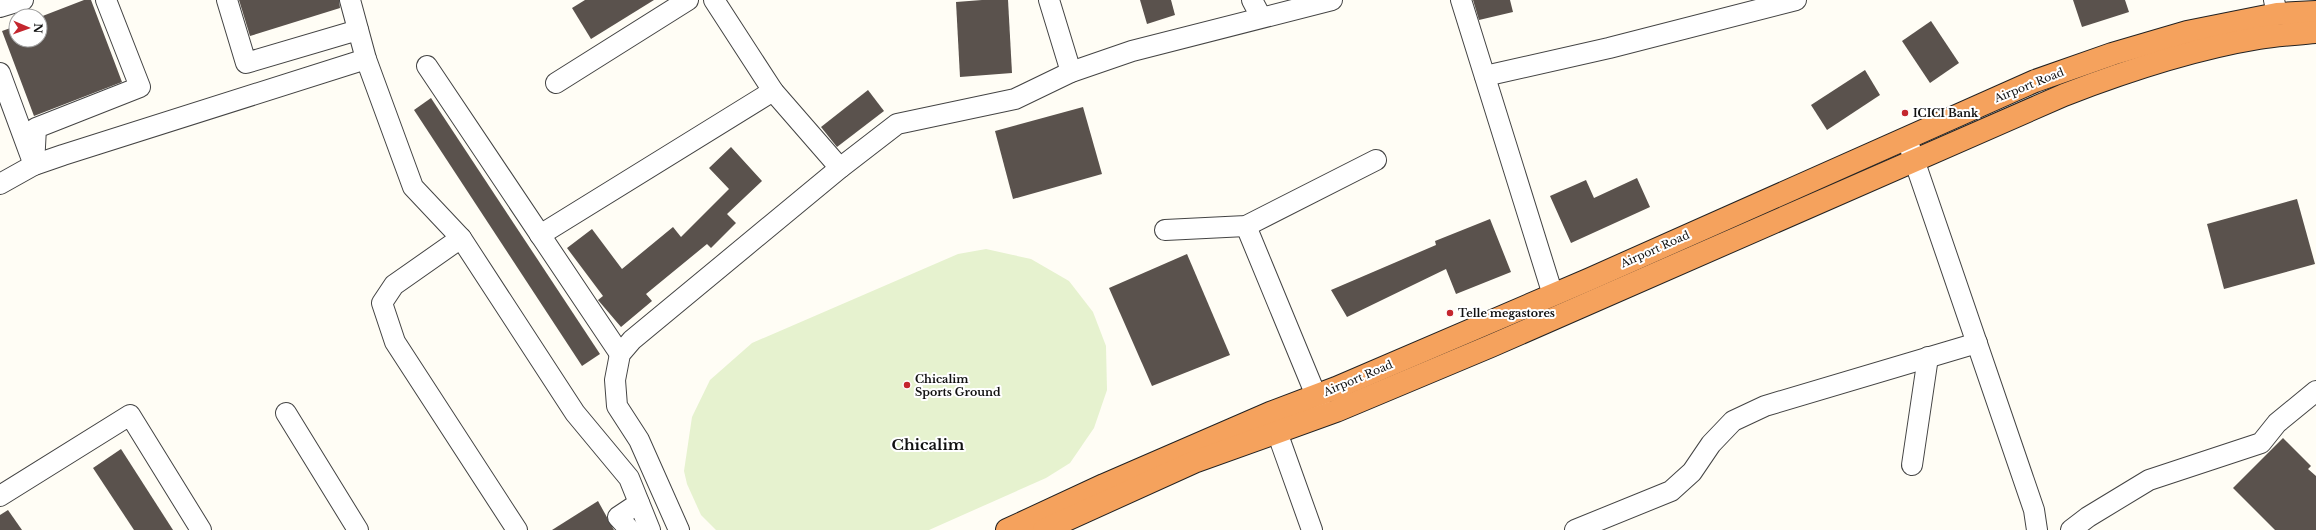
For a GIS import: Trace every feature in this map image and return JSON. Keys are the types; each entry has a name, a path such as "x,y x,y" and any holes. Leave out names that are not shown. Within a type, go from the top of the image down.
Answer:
{"highway":[{"name":"Airport Road","path":"1007,530 1111,482 1553,295 2035,81 2112,54 2276,7 2316,12"},
{"name":"Airport Road","path":"1044,530 1194,462 1324,415 1624,289 1914,159 2100,81 2197,52 2258,38 2316,32"}],"street":[{"path":"0,7 23,0"},
{"path":"34,165 36,128 140,87 106,0"},
{"path":"226,0 246,63 358,30"},
{"path":"350,0 366,59 413,187 462,238 575,413 628,478 650,530"},
{"path":"556,83 688,0"},
{"path":"714,0 773,91 840,168"},
{"path":"1049,0 1071,72"},
{"path":"1252,0 1261,17"},
{"path":"679,530 639,440 617,406 615,380 620,354 632,340 840,168 897,124 1015,98 1071,72 1132,51 1332,0"},
{"path":"1461,0 1553,295"},
{"path":"1485,76 1609,48 1796,0"},
{"path":"0,184 34,165 366,59"},
{"path":"427,66 620,354"},
{"path":"0,73 34,165"},
{"path":"540,235 773,91"},
{"path":"1906,137 2034,510 2037,530"},
{"path":"1164,230 1246,226 1376,160"},
{"path":"1246,226 1324,415"},
{"path":"462,238 394,285 382,303 395,342 517,530"},
{"path":"1574,530 1671,491 1692,472 1711,444 1733,421 1765,406 1977,343"},
{"path":"1912,465 1928,357"},
{"path":"2071,530 2088,517 2149,480 2261,443 2277,423 2316,392"},
{"path":"286,414 358,530"},
{"path":"0,496 130,415 201,530"},
{"path":"1277,432 1312,530"},
{"path":"630,530 618,517 639,503"}],"green space":[{"name":"Chicalim Sports Ground","path":"986,249 1031,259 1069,281 1093,312 1106,346 1107,390 1094,428 1070,463 1046,478 929,530 716,530 701,515 687,484 684,471 692,417 710,380 752,343 958,254"}],"building":[{"path":"84,0 91,0 122,82 34,116 8,48 48,48 48,14"},
{"path":"239,0 339,0 340,8 250,36"},
{"path":"585,0 654,0 591,39 572,8"},
{"path":"1008,0 1012,73 960,77 956,2"},
{"path":"1140,0 1171,0 1175,15 1147,24"},
{"path":"1473,0 1510,0 1513,12 1479,20"},
{"path":"2073,0 2125,0 2129,12 2082,27"},
{"path":"1931,21 1959,63 1930,83 1902,41"},
{"path":"8,29 8,47 2,31"},
{"path":"1865,70 1880,95 1827,130 1811,105"},
{"path":"868,90 884,111 837,147 821,127"},
{"path":"431,98 600,354 582,366 414,110"},
{"path":"1083,107 1102,174 1013,199 995,131"},
{"path":"731,147 762,181 727,214 736,223 711,248 707,244 646,294 652,301 621,327 598,300 603,296 567,248 592,229 622,269 673,227 681,237 729,189 709,168"},
{"path":"1637,178 1650,207 1571,243 1550,196 1586,180 1594,198"},
{"path":"2297,199 2315,264 2224,289 2207,224"},
{"path":"1490,219 1511,272 1456,294 1446,269 1347,317 1331,290 1436,245 1435,241"},
{"path":"1187,254 1230,355 1152,386 1109,288"},
{"path":"2283,438 2311,466 2308,469 2316,476 2316,530 2275,530 2233,488"},
{"path":"121,449 173,530 134,530 93,468"},
{"path":"598,501 614,530 552,530"},
{"path":"8,510 22,530 0,530 0,515"}],"place":[{"name":"ICICI Bank","path":"1905,113"},
{"name":"Telle megastores","path":"1450,313"},
{"name":"Chicalim Sports Ground","path":"907,385"}],"district":[{"name":"Chicalim","path":"928,445"}]}
